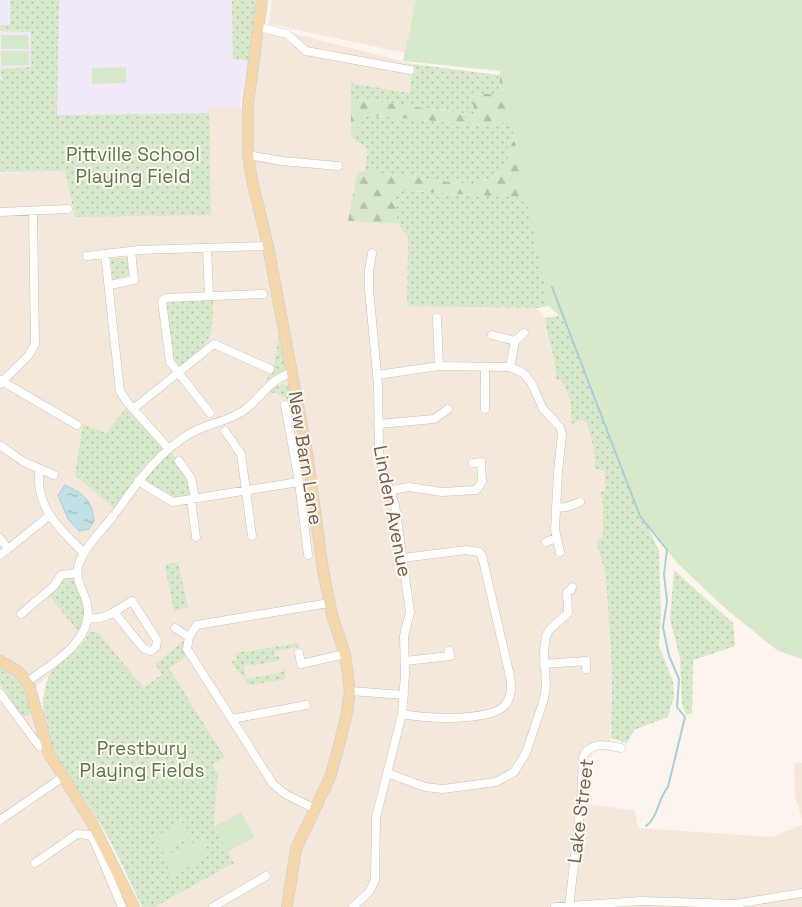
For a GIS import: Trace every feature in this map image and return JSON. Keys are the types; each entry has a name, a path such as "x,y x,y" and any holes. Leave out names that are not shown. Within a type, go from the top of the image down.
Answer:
{"main road":[{"name":"New Barn Lane","path":"262,0 248,103 248,155 268,246 313,488 322,564 329,603 345,654 350,691 346,718 336,759 327,785 296,849 287,907"},
{"path":"0,661 18,671 27,682 33,695 37,719 48,754 105,845 134,907"}],"street":[{"path":"259,27 287,34 306,51 410,70"},
{"path":"248,155 338,166"},
{"path":"0,212 68,209"},
{"path":"33,211 35,344 29,355 1,382 77,425"},
{"path":"87,256 131,251 268,246"},
{"path":"207,248 209,295"},
{"path":"110,285 134,280 131,251"},
{"name":"Linden Avenue","path":"353,907 369,892 375,880 376,824 402,714 405,661 404,636 410,612 392,490 380,461 377,375 369,289 372,253"},
{"path":"105,254 110,285 109,300 120,391 133,409 169,449"},
{"path":"210,413 178,374 168,357 162,301 166,298 209,295 263,294"},
{"path":"437,318 439,366"},
{"path":"510,367 515,341 524,333"},
{"path":"492,335 515,341"},
{"path":"133,409 216,344 270,369"},
{"path":"377,375 439,366 510,367 528,377 543,410 562,430 556,508 556,538 560,552"},
{"path":"485,367 485,409"},
{"path":"27,682 78,640 88,618 87,604 77,573 84,553 145,472 169,449 190,433 247,408 273,381 292,373"},
{"path":"285,405 299,482 308,555"},
{"path":"378,424 434,419 448,408"},
{"path":"225,431 241,454 252,536"},
{"path":"1,446 24,462 54,475"},
{"path":"179,461 191,478 196,537"},
{"path":"392,490 404,487 442,492 476,490 482,484 481,462 474,463"},
{"path":"40,469 40,488 50,515 61,531 84,553"},
{"path":"138,481 169,501 299,482"},
{"path":"556,508 567,507 580,502"},
{"path":"0,555 50,515"},
{"path":"0,538 8,549"},
{"path":"546,542 556,538"},
{"path":"479,552 485,545"},
{"path":"402,714 439,719 487,714 500,710 509,699 512,690 482,556 479,552 466,550 403,558"},
{"path":"21,614 54,586 61,575 77,573"},
{"path":"387,773 425,787 443,789 496,782 510,775 524,758 546,693 544,664 546,636 550,629 571,614 570,589 558,592"},
{"path":"88,618 102,619 132,600 157,640 156,647 151,651 142,647 114,612"},
{"path":"315,808 277,788 188,649 188,637 196,625 329,603"},
{"path":"176,628 188,637"},
{"path":"299,654 302,664 345,654"},
{"path":"405,661 450,656"},
{"path":"544,664 586,661"},
{"path":"350,691 404,696"},
{"path":"0,693 39,746"},
{"path":"232,719 306,706"},
{"path":"22,723 37,719"},
{"name":"Lake Street","path":"569,907 581,804 583,757 589,748 596,745 621,748"},
{"path":"0,820 63,777"},
{"path":"35,863 78,834 89,834 93,838 122,907"},
{"path":"213,907 266,876"},
{"path":"555,907 641,901 735,904 802,893"}],"shaded area":[{"path":"0,0 257,0 240,107 208,107 208,113 57,115 0,172"},
{"path":"272,0 416,0 405,53 269,24"},
{"path":"268,27 413,64 409,93 351,83 391,155 408,237 407,305 536,308 545,318 546,334 557,367 556,380 562,381 570,400 572,424 581,420 587,423 593,445 595,469 605,471 605,491 600,493 603,504 603,536 596,541 606,576 612,673 610,743 591,752 586,760 582,803 635,811 638,828 772,837 802,825 802,907 155,907 234,863 214,827 218,774 213,764 225,756 169,668 144,689 98,634 90,631 77,651 36,687 22,668 0,657 0,173 65,171 72,203 210,215 208,107 252,107 264,31"},
{"path":"0,661 22,676 38,724 134,907 0,907"},
{"path":"794,763 802,763 802,818 795,797"}],"green space":[{"name":"Pittville School Playing Field","path":"10,0 59,0 57,115 209,113 211,215 75,217 65,171 0,172 0,80 2,79 0,69 31,67 31,32 0,31 0,25 10,25"},
{"path":"232,0 262,0 253,61 233,59"},
{"path":"416,0 802,0 802,659 778,651 727,610 677,563 640,516 599,404 564,321 549,306 500,71 403,61"},
{"path":"1,35 28,35 29,49 1,49"},
{"path":"1,51 29,51 29,65 1,66"},
{"path":"413,64 498,75 503,96 472,93 475,115 351,98 351,83 409,93"},
{"path":"126,67 126,83 92,84 92,68"},
{"path":"504,71 515,121 481,125 365,115 351,137 351,98 475,115 471,93 503,95 498,75"},
{"path":"365,115 481,125 515,121 517,142 509,141 508,164 499,174 474,185 365,171 368,149 351,137"},
{"path":"509,141 517,142 528,198 393,190 398,224 348,221 357,173 365,171 474,185 499,174 508,164"},
{"path":"393,190 528,198 549,306 536,308 407,306 408,237 398,224"},
{"path":"128,257 130,275 113,279 111,259"},
{"path":"213,298 211,333 199,352 179,368 172,363 165,306 167,302"},
{"path":"558,316 564,321 599,404 640,516 647,525 659,551 661,614 659,646 673,681 674,697 668,717 634,730 627,743 611,738 612,673 606,576 596,541 603,536 603,504 600,492 605,491 605,471 595,469 593,445 587,423 581,420 572,424 570,400 562,381 556,380 555,365 545,318"},
{"path":"280,328 287,366 283,372 265,383 274,364"},
{"path":"284,384 291,387 293,404 281,395 270,392 276,386"},
{"path":"129,404 189,473 195,498 173,502 138,481 117,511 75,475 83,424 106,433"},
{"path":"178,562 188,607 174,611 165,565"},
{"path":"674,570 733,623 735,646 693,660 692,713 686,715 682,704 680,658 670,620"},
{"path":"77,573 87,604 81,635 46,592 61,575"},
{"name":"Prestbury Playing Fields","path":"90,631 99,634 144,688 162,674 155,664 189,637 191,654 169,668 225,757 213,764 218,774 214,827 234,863 155,907 142,907 107,835 57,756 49,738 44,719 43,699 48,678 55,668 86,639"},
{"path":"299,643 300,647 274,651 275,657 279,656 280,660 252,666 251,664 244,665 246,679 283,672 285,668 286,676 282,680 249,685 231,661 237,660 235,653"},
{"path":"0,667 13,674 22,684 32,711 28,716 21,716 0,683"},
{"path":"241,812 255,837 228,852 214,827"},
{"path":"182,822 191,837 162,853 153,838"},
{"path":"202,838 210,855 172,875 164,857"}],"water":[{"path":"65,485 77,491 89,503 94,521 89,529 79,531 68,519 58,495"}],"waterway":[{"path":"552,287 640,516 667,550 664,574 667,601 663,627 669,656 679,679 677,707 685,717 668,787 656,813 646,826"}]}
